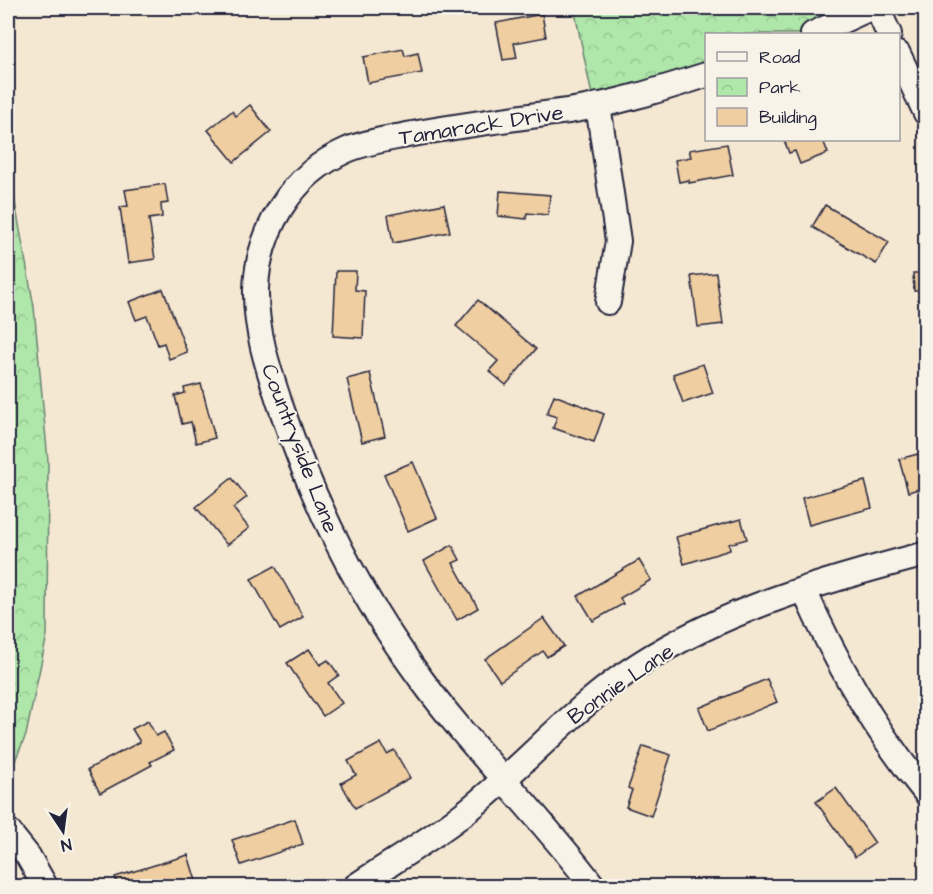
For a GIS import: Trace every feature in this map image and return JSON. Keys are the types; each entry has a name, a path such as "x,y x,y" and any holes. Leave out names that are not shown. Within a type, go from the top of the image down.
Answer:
{"street":[{"path":"815,33 870,8"},
{"path":"877,8 889,33"},
{"path":"900,58 926,113"},
{"name":"Tamarack Drive","path":"277,213 292,191 311,174 347,150 367,143 598,105 705,75"},
{"path":"598,105 618,241 608,302"},
{"name":"Countryside Lane","path":"277,213 264,239 258,266 257,312 268,369 306,475 339,548 383,623 411,665 456,724 555,836 593,886"},
{"name":"Bonnie Lane","path":"356,886 428,840 473,806 584,705 638,665 700,630 752,607 926,554"},
{"path":"804,590 854,692 906,769 926,793"},
{"path":"8,831 28,856 45,886"}],"green space":[{"path":"574,8 855,8 802,33 705,33 705,71 593,100"},
{"path":"8,164 34,307 48,461 47,635 26,735 8,777"}],"building":[{"path":"542,14 546,37 514,43 517,58 503,60 496,23"},
{"path":"403,49 405,56 418,53 422,73 368,83 363,57"},
{"path":"250,105 271,132 234,162 208,130 232,111 236,116"},
{"path":"784,141 823,141 828,153 800,164 795,151 789,153"},
{"path":"727,144 733,175 689,183 689,180 679,182 675,160 691,157 689,150"},
{"path":"165,184 168,203 161,204 162,217 149,219 155,259 128,263 120,207 128,206 125,190"},
{"path":"500,191 550,195 548,215 527,213 526,219 498,216"},
{"path":"444,204 450,232 393,243 388,215"},
{"path":"825,205 889,242 876,264 812,227"},
{"path":"336,271 356,271 355,290 365,291 363,338 333,336"},
{"path":"716,273 723,324 698,327 691,276"},
{"path":"913,273 926,273 926,291 914,291"},
{"path":"163,289 187,352 169,359 164,343 158,345 147,316 136,320 129,302"},
{"path":"478,300 536,349 506,385 489,371 498,361 456,326"},
{"path":"703,364 713,393 683,403 673,374"},
{"path":"370,373 385,436 362,442 347,379"},
{"path":"201,384 215,438 196,443 191,422 182,424 175,396 185,393 184,388"},
{"path":"554,395 604,414 594,442 553,428 557,417 547,414"},
{"path":"918,454 920,460 926,459 926,487 908,492 899,459"},
{"path":"413,462 437,518 408,531 384,474"},
{"path":"232,478 247,497 233,508 249,528 227,545 196,507"},
{"path":"865,481 872,508 809,525 802,498"},
{"path":"741,519 747,539 729,544 730,550 684,564 676,537"},
{"path":"452,545 460,560 453,563 478,608 457,620 424,561"},
{"path":"639,560 651,580 620,598 623,604 593,621 578,596"},
{"path":"275,566 303,617 280,630 251,579"},
{"path":"544,618 564,646 547,657 543,651 500,681 485,659"},
{"path":"309,649 320,665 328,660 339,675 328,683 342,703 323,716 287,663"},
{"path":"767,679 777,702 708,731 699,708"},
{"path":"148,721 156,736 164,732 174,750 150,762 152,765 100,793 88,769 140,742 132,729"},
{"path":"381,743 387,754 394,750 410,778 355,808 341,783 356,775 348,761"},
{"path":"643,746 671,755 651,816 626,807 632,790 628,788"},
{"path":"836,788 875,843 855,857 816,802"},
{"path":"295,819 303,844 241,865 232,840"},
{"path":"188,855 197,884 118,886 115,877"}]}
